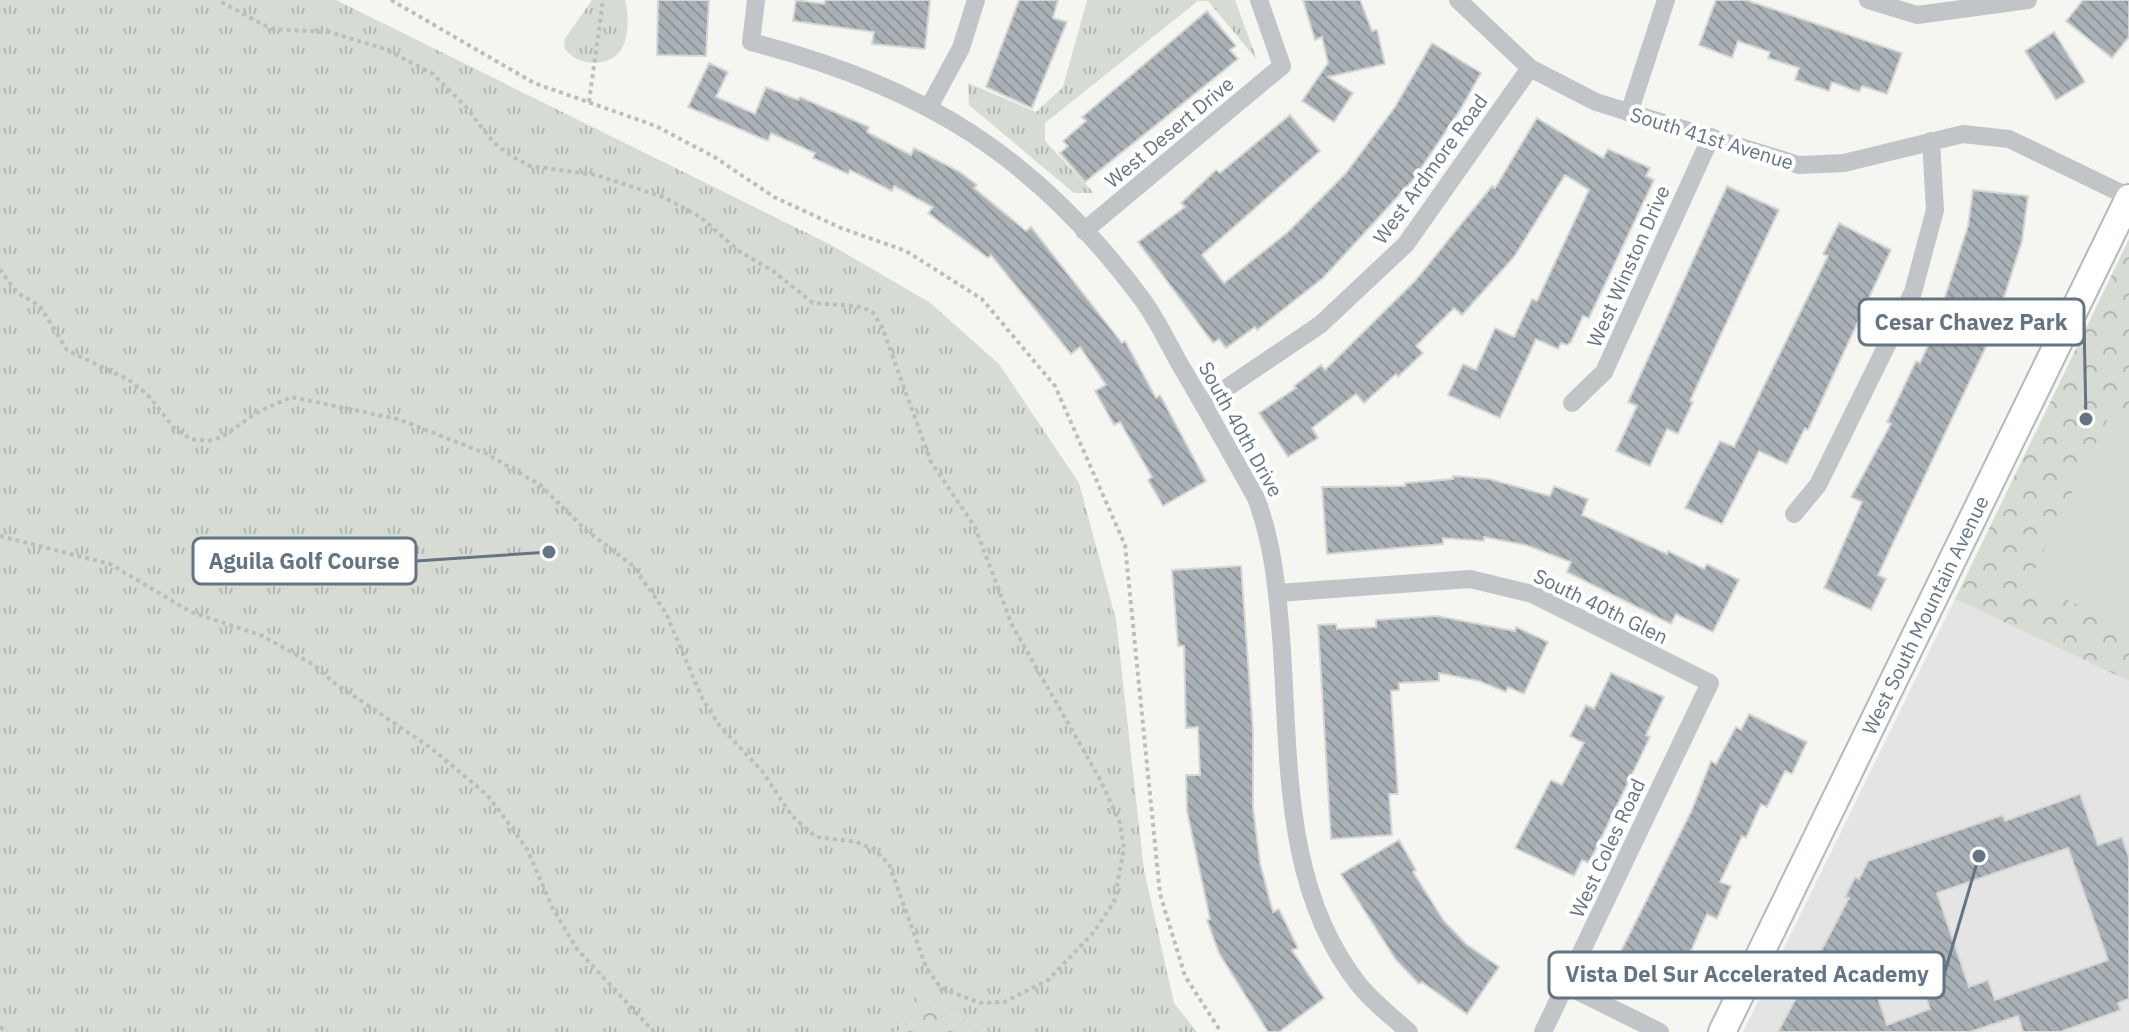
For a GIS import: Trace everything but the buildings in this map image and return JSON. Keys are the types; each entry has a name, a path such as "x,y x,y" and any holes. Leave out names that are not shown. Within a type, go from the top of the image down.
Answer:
{"street":[{"name":"South 40th Drive","path":"756,0 751,42 809,57 863,76 967,127 1025,171 1084,231 1143,300 1256,498 1269,531 1278,593 1294,831 1309,890 1334,946 1360,986 1409,1032"},
{"path":"929,107 961,48 976,0"},
{"name":"West Desert Drive","path":"1084,231 1282,66 1259,0"},
{"name":"South 41st Avenue","path":"1458,0 1530,68 1596,102 1799,165 1844,163 1963,134 2009,139 2129,198"},
{"path":"1629,113 1666,0"},
{"path":"1868,0 1917,15 2028,0"},
{"name":"West Ardmore Road","path":"1203,404 1321,324 1406,244 1530,68"},
{"name":"West Winston Drive","path":"1572,403 1604,372 1711,137"},
{"path":"1794,514 1818,485 1913,292 1935,210 1931,141"},
{"name":"West South Mountain Avenue","path":"1722,1032 2129,198"},
{"name":"South 40th Glen","path":"1278,593 1470,579 1501,585 1532,594 1710,683"},
{"name":"West Coles Road","path":"1543,1032 1710,683"},
{"path":"1565,985 1660,1032"}],"path":[{"path":"0,269 16,292 40,306 67,350 129,380 147,394 175,429 191,439 208,441 222,437 273,403 291,397 398,419 487,454 540,485 586,530 633,566 666,613 702,698 719,725 762,771 792,816 816,837 856,842 875,850 889,864 926,967 941,988 980,1003 1004,1002 1048,980 1093,933 1114,902 1124,848 1120,823 1101,781 1012,625 975,527 931,462 882,327 872,311 856,306 813,303 773,271 739,251 699,216 663,197 596,175 530,166 511,156 493,142 466,107 433,74 385,49 329,32 271,29 218,0"},
{"path":"391,0 534,83 656,126 716,158 774,197 841,228 906,251 982,299 1055,386 1125,545 1160,894 1185,976 1221,1032"},
{"path":"589,102 603,0"},
{"path":"0,536 110,564 191,612 263,636 314,665 333,682 431,748 487,795 532,858 553,909 577,949 654,1032"},
{"path":"0,1027 7,1032"}],"shaded area":[{"path":"1955,599 2129,681 2129,1032 1743,1032"}],"green space":[{"path":"0,0 336,0 831,245 929,302 999,364 1079,483 1116,620 1144,870 1174,1003 1197,1032 991,1032 915,996 898,1032 0,1032"},
{"path":"592,0 625,0 628,26 624,45 616,56 593,63 570,55 565,49 564,40"},
{"path":"1087,0 1235,0 1257,60 1208,1 1198,1 1045,123 1045,141 1094,193 1074,193 969,105 968,83 1036,112 1063,87"},
{"path":"2129,239 2129,681 1955,599"},
{"path":"2110,414 2129,423 2129,628 2041,588 2034,571"},
{"path":"915,996 991,1032 898,1032"}],"place":[{"name":"Cesar Chavez Park","path":"2086,419"},
{"name":"Aguila Golf Course","path":"549,552"},
{"name":"Vista Del Sur Accelerated Academy","path":"1979,856"}]}
